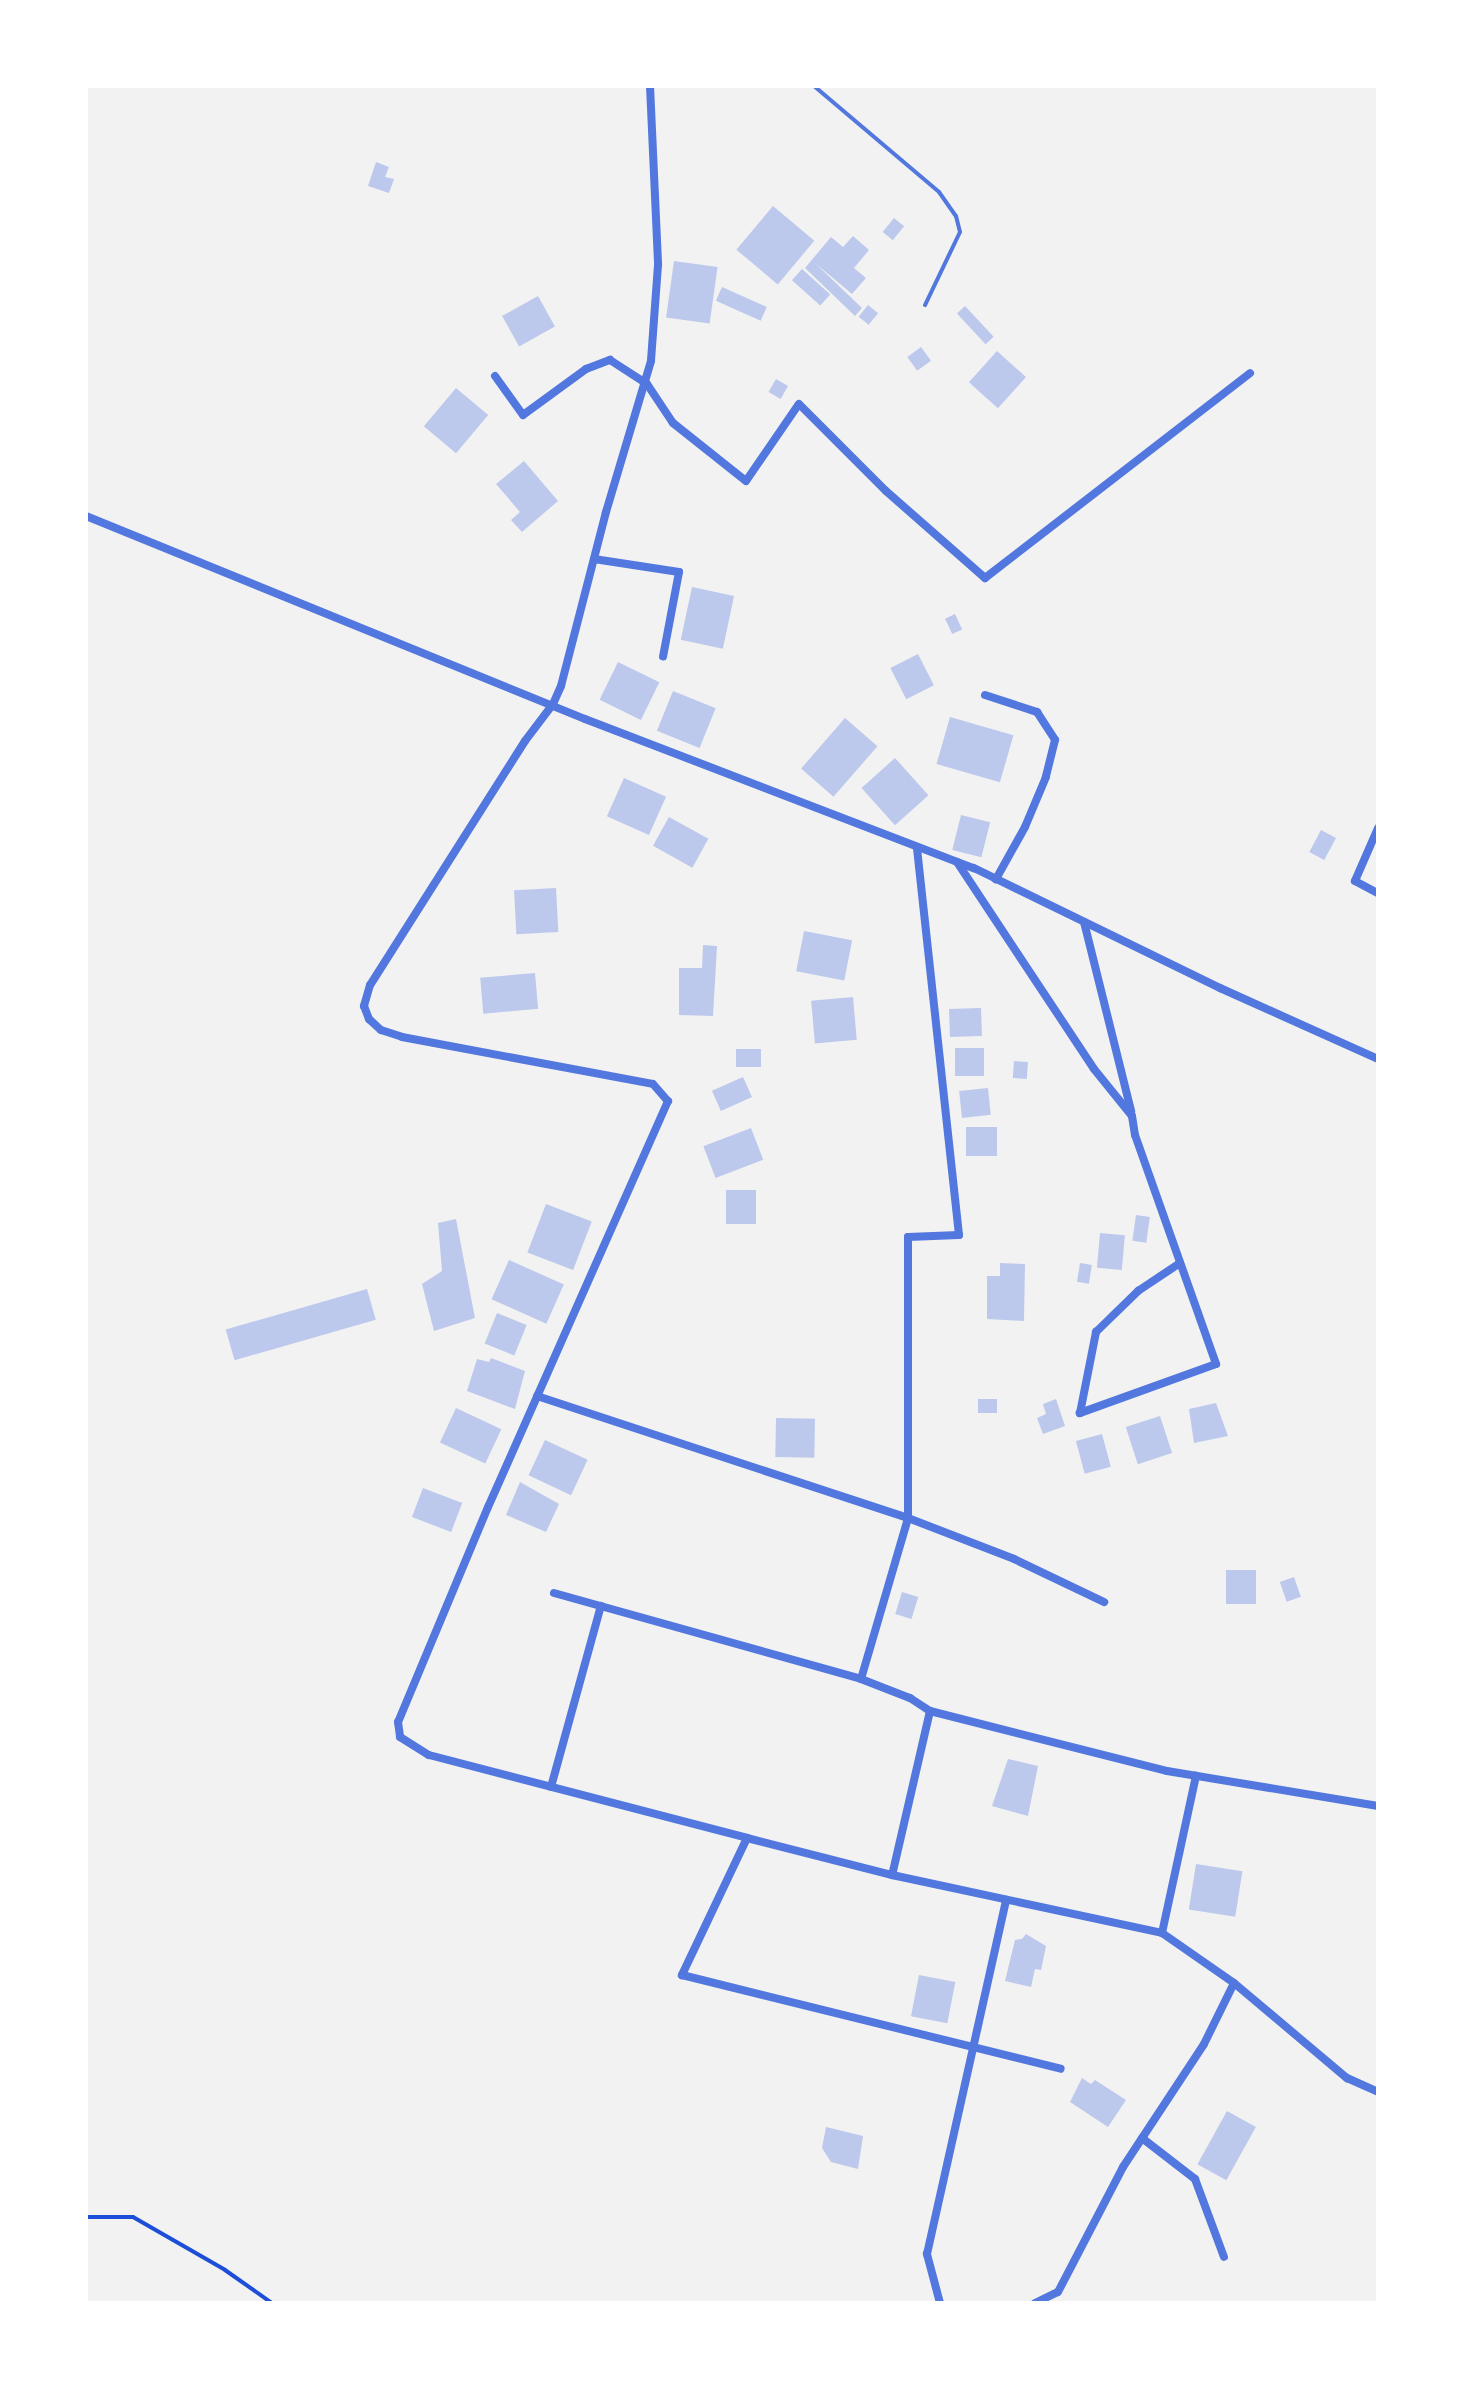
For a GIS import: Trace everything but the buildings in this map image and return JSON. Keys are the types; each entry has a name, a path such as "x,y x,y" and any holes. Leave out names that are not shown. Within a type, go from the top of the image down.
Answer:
{"street":[{"path":"650,86 658,265 647,384 617,474 561,686 553,704 525,741 370,985 364,1006 369,1019 381,1030 402,1037 653,1084 668,1101 537,1396 398,1722 400,1737 429,1755 747,1838 892,1875 1162,1933 1234,1983 1347,2078 1378,2092"},
{"path":"495,376 523,415 586,369 610,360 647,384 673,423 746,481 799,404 886,491 985,578 1250,373"},
{"path":"86,516 957,862 1378,1059"},
{"path":"594,559 679,572 663,657"},
{"path":"985,695 1037,712 1055,740 1046,777 1025,827 996,879"},
{"path":"1378,828 1355,881 1378,893"},
{"path":"861,1679 908,1518 908,1237 959,1235 917,847"},
{"path":"957,862 1094,1069 1132,1116"},
{"path":"1084,922 1135,1135 1216,1364 1080,1413 1096,1332 1138,1291 1180,1263"},
{"path":"537,1396 908,1518 1014,1559 1104,1602"},
{"path":"554,1593 861,1679 910,1698 930,1711 1196,1776 1378,1806"},
{"path":"551,1787 601,1606"},
{"path":"892,1875 930,1711"},
{"path":"1162,1933 1196,1776"},
{"path":"747,1838 682,1975 970,2049 1061,2069"},
{"path":"940,2303 927,2254 970,2049 1006,1900"},
{"path":"1035,2303 1058,2292 1142,2138 1204,2044 1234,1983"},
{"path":"1142,2138 1195,2179 1224,2257"}],"lane":[{"path":"814,86 939,192 956,216 960,232 957,241 925,305"}],"path":[{"path":"86,2217 133,2217 225,2270 272,2303"}]}
